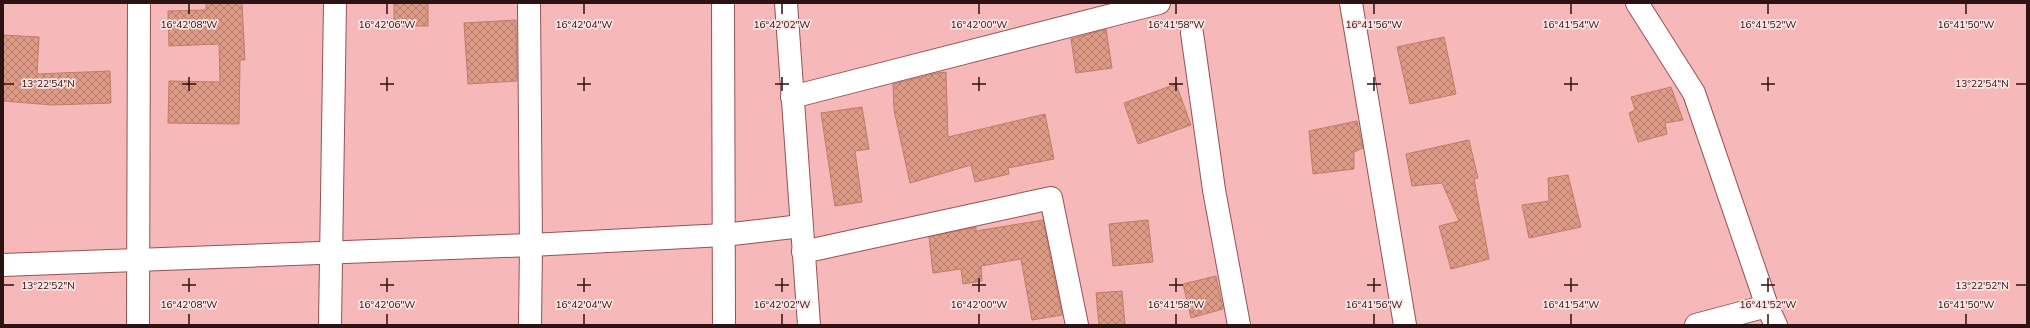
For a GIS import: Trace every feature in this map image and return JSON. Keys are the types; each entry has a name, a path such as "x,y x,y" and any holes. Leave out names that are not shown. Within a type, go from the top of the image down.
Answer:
{"street":[{"path":"138,325 139,3"},
{"path":"330,325 335,3"},
{"path":"529,3 531,245 530,325"},
{"path":"723,3 724,325"},
{"path":"786,3 809,325"},
{"path":"792,97 1159,3"},
{"path":"1351,3 1405,325"},
{"path":"1637,3 1694,93 1771,316 1696,325"},
{"path":"1192,33 1214,190 1239,325"},
{"path":"803,252 1051,198 1077,325"},
{"path":"3,265 531,245 724,235 801,226"}],"building":[{"path":"206,3 242,3 245,60 240,60 239,124 168,123 169,81 220,82 219,44 169,46 168,11 206,10"},
{"path":"394,3 428,3 428,26 394,26"},
{"path":"516,20 517,81 468,84 464,23"},
{"path":"1106,29 1112,68 1076,73 1071,39"},
{"path":"3,35 39,37 37,74 110,71 111,103 52,105 3,101"},
{"path":"1444,37 1456,94 1410,104 1397,47"},
{"path":"946,72 948,137 1045,114 1054,159 1008,168 1009,174 975,182 971,165 910,183 894,110 893,84"},
{"path":"1176,84 1191,125 1138,144 1124,103"},
{"path":"1671,87 1683,120 1665,123 1667,134 1638,142 1629,113 1635,110 1631,97"},
{"path":"862,107 869,149 855,151 862,202 835,206 821,113"},
{"path":"1357,121 1363,148 1354,152 1354,169 1313,174 1309,131"},
{"path":"1469,140 1478,178 1474,179 1489,259 1451,269 1439,226 1459,221 1442,183 1412,186 1406,154"},
{"path":"1568,175 1581,227 1529,238 1522,205 1549,201 1548,178"},
{"path":"1043,220 1062,315 1032,320 1021,259 981,266 982,281 963,284 961,269 933,273 929,237 976,227 976,231"},
{"path":"1148,220 1153,262 1113,266 1109,224"},
{"path":"1216,276 1223,309 1191,318 1183,284"},
{"path":"1122,291 1125,325 1099,325 1096,293"}]}
